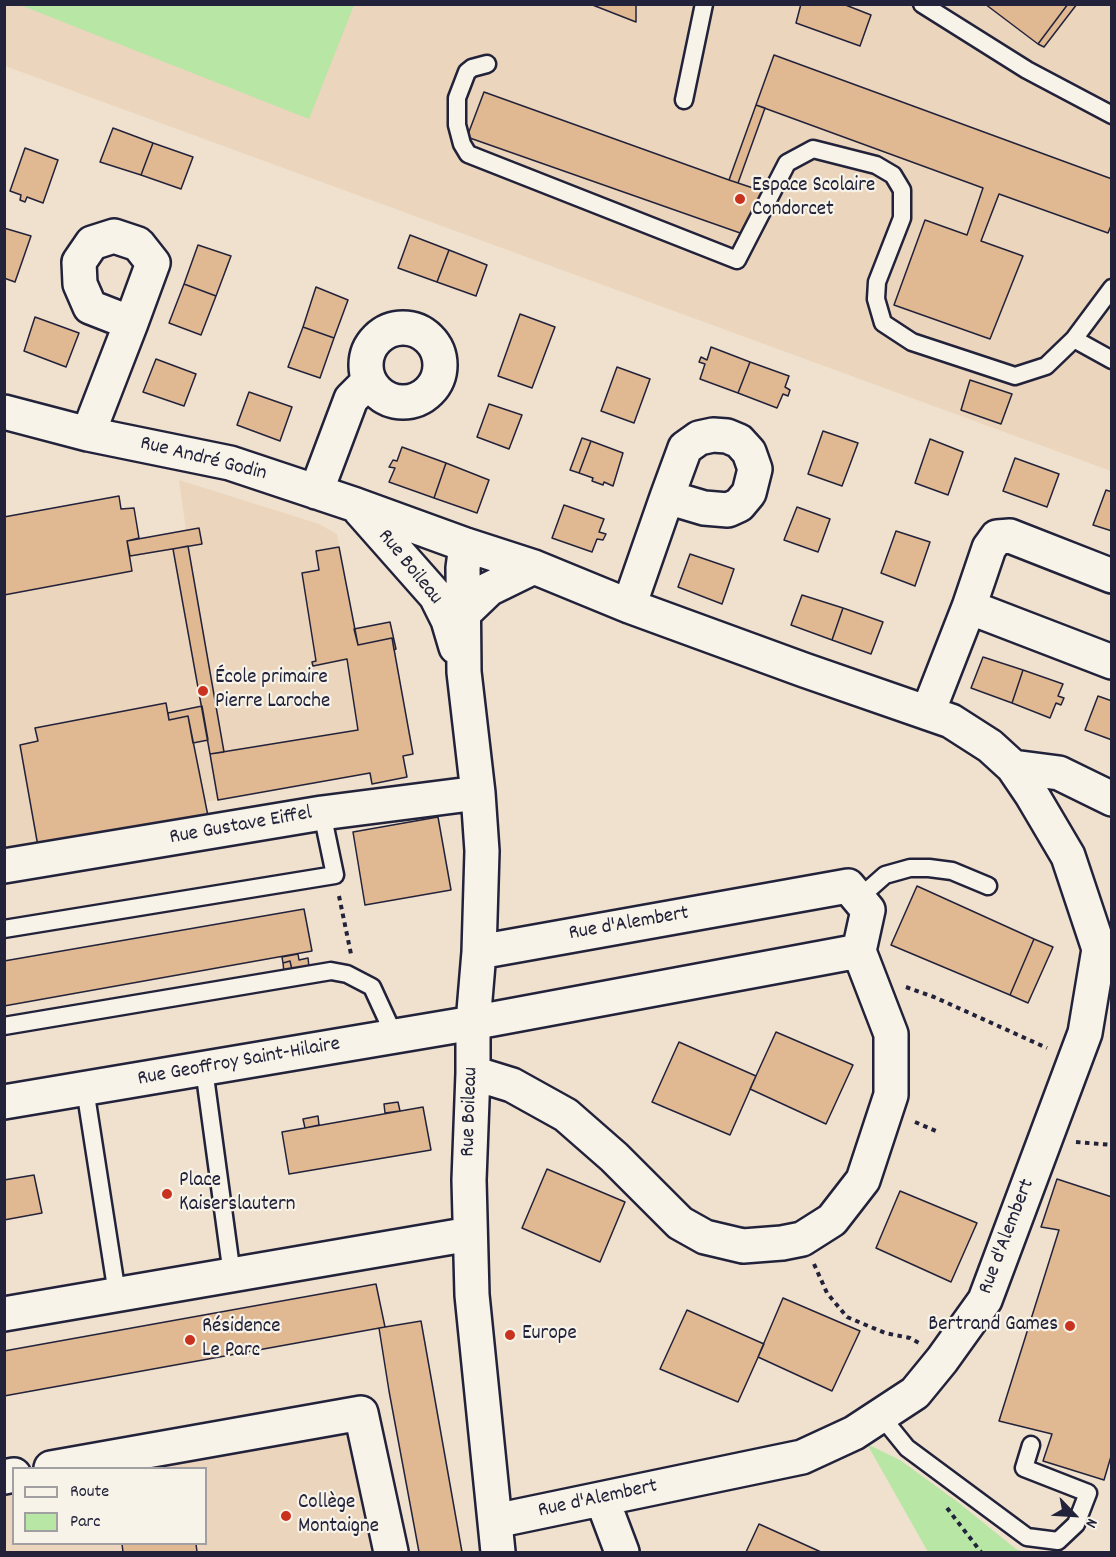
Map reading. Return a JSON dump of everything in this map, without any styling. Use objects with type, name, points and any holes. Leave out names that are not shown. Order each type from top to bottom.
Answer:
[{"type":"street","points":[[88,434],[130,323]]},
{"type":"street","points":[[316,492],[351,399],[369,381]]},
{"type":"street","name":"Rue André Godin","points":[[4,412],[88,434],[230,463],[356,504],[466,545],[534,567]]},
{"type":"street","points":[[629,606],[667,497]]},
{"type":"street","name":"Rue Boileau","points":[[356,504],[436,596],[448,620],[464,672]]},
{"type":"street","points":[[928,712],[969,607],[989,548],[997,537],[1010,536],[1112,576]]},
{"type":"street","name":"Rue Boileau","points":[[466,545],[463,568],[464,672],[478,793],[482,851],[479,952],[473,1023],[469,1180],[471,1295],[496,1537]]},
{"type":"street","name":"Rue Boileau","points":[[465,612],[489,589],[534,567]]},
{"type":"street","name":"Rue d'Alembert","points":[[496,1537],[602,1499],[802,1457],[854,1433],[915,1393],[985,1300],[1086,1033],[1105,946],[1068,856],[1013,767],[990,746],[951,721],[629,606],[534,567]]},
{"type":"street","points":[[969,607],[1112,662]]},
{"type":"street","points":[[1013,767],[1059,773],[1112,799]]},
{"type":"street","name":"Rue Gustave Eiffel","points":[[4,866],[322,813],[478,793]]},
{"type":"street","name":"Rue d'Alembert","points":[[479,952],[848,886],[859,898]]},
{"type":"street","points":[[473,1073],[512,1085],[566,1115],[615,1157],[680,1223],[705,1238],[743,1246],[782,1244],[802,1239],[832,1220],[863,1180],[891,1095],[891,1034],[859,951],[868,910],[859,898]]},
{"type":"street","points":[[473,1023],[859,951]]},
{"type":"street","name":"Rue Geoffroy Saint-Hilaire","points":[[4,1102],[473,1023]]},
{"type":"street","points":[[4,1314],[470,1234]]},
{"type":"street","points":[[57,1467],[361,1413],[391,1552]]},
{"type":"street","points":[[602,1499],[622,1552]]},
{"type":"lane","points":[[684,100],[704,4]]},
{"type":"lane","points":[[922,4],[1027,70],[1112,115]]},
{"type":"lane","points":[[487,64],[472,68],[467,72],[456,98],[457,125],[462,144],[468,154],[737,260],[787,163],[813,149],[876,165],[893,176],[902,190],[902,218],[877,282],[876,299],[883,323],[912,342],[1015,376],[1046,366],[1074,339],[1112,288]]},
{"type":"lane","points":[[1074,339],[1112,360]]},
{"type":"lane","points":[[4,929],[334,875],[322,813]]},
{"type":"lane","points":[[859,898],[885,875],[910,868],[929,867],[952,871],[988,886]]},
{"type":"lane","points":[[4,1026],[331,971],[347,974],[372,987],[395,1037]]},
{"type":"lane","points":[[204,1069],[232,1275]]},
{"type":"lane","points":[[85,1089],[117,1294]]},
{"type":"lane","points":[[881,1416],[907,1448],[1027,1537],[1058,1541],[1076,1524],[1088,1493],[1024,1468],[1031,1445]]},
{"type":"path","points":[[334,875],[356,979]]},
{"type":"path","points":[[871,982],[887,980],[934,996],[1075,1061]]},
{"type":"path","points":[[802,1239],[827,1293],[847,1317],[885,1333],[910,1338],[928,1348],[942,1360]]},
{"type":"shaded area","name":"Espace Scolaire Condorcet","points":[[5,5],[1111,5],[1111,471],[5,66]]},
{"type":"shaded area","name":"École primaire Pierre Laroche","points":[[179,480],[319,524],[337,534],[354,628],[390,622],[413,754],[404,756],[407,777],[372,784],[369,773],[205,802],[5,858],[5,516],[119,496],[122,509],[134,508],[139,538],[186,530]]},
{"type":"shaded area","name":"Collège Montaigne","points":[[349,1426],[373,1552],[5,1552],[4,1489],[12,1487],[12,1545],[207,1545],[207,1467],[121,1467]]},
{"type":"green space","points":[[20,5],[354,5],[309,119]]},
{"type":"green space","points":[[867,1444],[900,1460],[1016,1549],[1024,1552],[928,1552]]},
{"type":"building","points":[[590,4],[636,4],[636,22]]},
{"type":"building","points":[[801,4],[843,4],[871,15],[860,46],[796,23]]},
{"type":"building","points":[[985,4],[1068,4],[1038,44]]},
{"type":"building","points":[[1068,4],[1077,4],[1044,47],[1038,44]]},
{"type":"building","points":[[774,55],[1112,179],[1112,223],[1108,233],[999,194],[981,241],[1023,256],[990,339],[894,305],[925,220],[967,235],[983,188],[756,105]]},
{"type":"building","points":[[484,92],[765,192],[743,234],[467,137]]},
{"type":"building","points":[[756,105],[765,108],[738,183],[729,180]]},
{"type":"building","points":[[113,128],[153,143],[141,175],[100,162]]},
{"type":"building","points":[[153,143],[193,157],[181,189],[141,175]]},
{"type":"building","points":[[25,148],[58,160],[43,203],[27,197],[25,202],[20,200],[21,195],[10,191]]},
{"type":"building","points":[[4,228],[31,236],[15,282],[4,278]]},
{"type":"building","points":[[410,235],[449,250],[437,282],[398,268]]},
{"type":"building","points":[[198,245],[231,256],[216,296],[184,284]]},
{"type":"building","points":[[449,250],[487,265],[476,296],[437,282]]},
{"type":"building","points":[[184,284],[216,296],[201,335],[169,323]]},
{"type":"building","points":[[316,287],[348,300],[334,338],[303,327]]},
{"type":"building","points":[[520,314],[555,327],[532,388],[498,376]]},
{"type":"building","points":[[35,317],[79,333],[66,367],[24,351]]},
{"type":"building","points":[[303,327],[334,338],[320,378],[288,367]]},
{"type":"building","points":[[711,347],[750,362],[738,393],[700,379],[705,364],[699,362],[701,357],[707,360]]},
{"type":"building","points":[[156,359],[196,374],[184,406],[143,392]]},
{"type":"building","points":[[750,362],[789,376],[785,387],[790,390],[788,396],[783,394],[777,408],[738,393]]},
{"type":"building","points":[[617,367],[650,379],[634,423],[601,411]]},
{"type":"building","points":[[970,380],[1012,394],[1001,424],[961,410]]},
{"type":"building","points":[[249,392],[292,407],[280,441],[237,425]]},
{"type":"building","points":[[489,404],[522,415],[509,449],[477,437]]},
{"type":"building","points":[[823,431],[858,443],[842,486],[808,474]]},
{"type":"building","points":[[582,438],[591,441],[579,473],[570,470]]},
{"type":"building","points":[[930,439],[963,452],[948,495],[915,483]]},
{"type":"building","points":[[591,441],[623,453],[613,486],[604,482],[603,485],[592,481],[593,478],[579,473]]},
{"type":"building","points":[[402,447],[446,463],[434,498],[389,482],[395,468],[389,467],[393,460],[397,461]]},
{"type":"building","points":[[1015,458],[1059,474],[1047,507],[1003,491]]},
{"type":"building","points":[[446,463],[489,480],[477,513],[434,498]]},
{"type":"building","points":[[1106,490],[1112,492],[1112,531],[1093,525]]},
{"type":"building","points":[[119,496],[121,509],[134,508],[139,538],[127,541],[132,571],[4,595],[4,517]]},
{"type":"building","points":[[564,505],[604,519],[599,532],[606,534],[603,540],[597,539],[592,552],[552,538]]},
{"type":"building","points":[[797,507],[830,519],[818,552],[784,540]]},
{"type":"building","points":[[199,528],[202,544],[130,556],[127,541]]},
{"type":"building","points":[[896,531],[930,542],[915,586],[881,573]]},
{"type":"building","points":[[188,546],[224,752],[210,754],[173,549]]},
{"type":"building","points":[[339,547],[358,645],[392,638],[413,754],[403,756],[407,777],[372,784],[370,773],[218,800],[210,754],[358,730],[347,659],[313,666],[312,662],[316,661],[302,573],[319,570],[316,551]]},
{"type":"building","points":[[690,554],[734,569],[722,604],[678,587]]},
{"type":"building","points":[[802,595],[843,608],[832,640],[791,625]]},
{"type":"building","points":[[843,608],[883,622],[871,654],[832,640]]},
{"type":"building","points":[[390,622],[396,649],[394,650],[392,638],[358,645],[354,629]]},
{"type":"building","points":[[983,657],[1023,670],[1012,703],[971,688]]},
{"type":"building","points":[[1023,670],[1063,684],[1058,696],[1064,698],[1061,705],[1056,703],[1050,718],[1012,703]]},
{"type":"building","points":[[1098,696],[1112,701],[1112,740],[1085,730]]},
{"type":"building","points":[[166,703],[169,720],[188,716],[209,821],[39,852],[20,745],[38,741],[35,728]]},
{"type":"building","points":[[202,706],[208,740],[193,743],[188,716],[169,720],[168,713]]},
{"type":"building","points":[[438,817],[451,890],[365,905],[353,832]]},
{"type":"building","points":[[917,886],[1034,939],[1010,995],[891,945]]},
{"type":"building","points":[[304,909],[312,951],[4,1006],[4,961]]},
{"type":"building","points":[[1034,939],[1053,947],[1028,1003],[1010,995]]},
{"type":"building","points":[[298,954],[299,960],[308,958],[309,967],[292,970],[290,961],[283,963],[282,957]]},
{"type":"building","points":[[290,961],[292,970],[284,972],[283,963]]},
{"type":"building","points":[[776,1032],[853,1065],[826,1124],[750,1089]]},
{"type":"building","points":[[679,1042],[756,1076],[730,1135],[652,1102]]},
{"type":"building","points":[[398,1102],[400,1111],[385,1113],[384,1104]]},
{"type":"building","points":[[423,1107],[431,1150],[289,1174],[282,1132]]},
{"type":"building","points":[[318,1116],[319,1125],[305,1128],[303,1119]]},
{"type":"building","points":[[547,1169],[625,1202],[600,1262],[522,1228]]},
{"type":"building","points":[[34,1175],[42,1213],[4,1220],[4,1180]]},
{"type":"building","name":"Bertrand Games","points":[[1057,1179],[1112,1197],[1112,1453],[1104,1480],[1043,1461],[1052,1434],[999,1421],[1059,1230],[1041,1227]]},
{"type":"building","points":[[900,1191],[977,1223],[951,1282],[876,1248]]},
{"type":"building","name":"Résidence Le Parc","points":[[376,1284],[385,1327],[4,1396],[4,1351]]},
{"type":"building","points":[[783,1298],[860,1331],[832,1391],[758,1357]]},
{"type":"building","points":[[687,1310],[764,1344],[738,1402],[660,1369]]},
{"type":"building","points":[[421,1321],[462,1552],[419,1552],[389,1391],[379,1328]]},
{"type":"building","points":[[759,1524],[821,1552],[746,1552]]},
{"type":"building","points":[[122,1545],[196,1545],[197,1552],[123,1552]]},
{"type":"place","name":"Espace Scolaire Condorcet","points":[[740,199]]},
{"type":"place","name":"École primaire Pierre Laroche","points":[[203,691]]},
{"type":"place","name":"Place Kaiserslautern","points":[[167,1194]]},
{"type":"place","name":"Bertrand Games","points":[[1070,1326]]},
{"type":"place","name":"Europe","points":[[510,1335]]},
{"type":"place","name":"Résidence Le Parc","points":[[190,1340]]},
{"type":"place","name":"Collège Montaigne","points":[[286,1516]]}]
